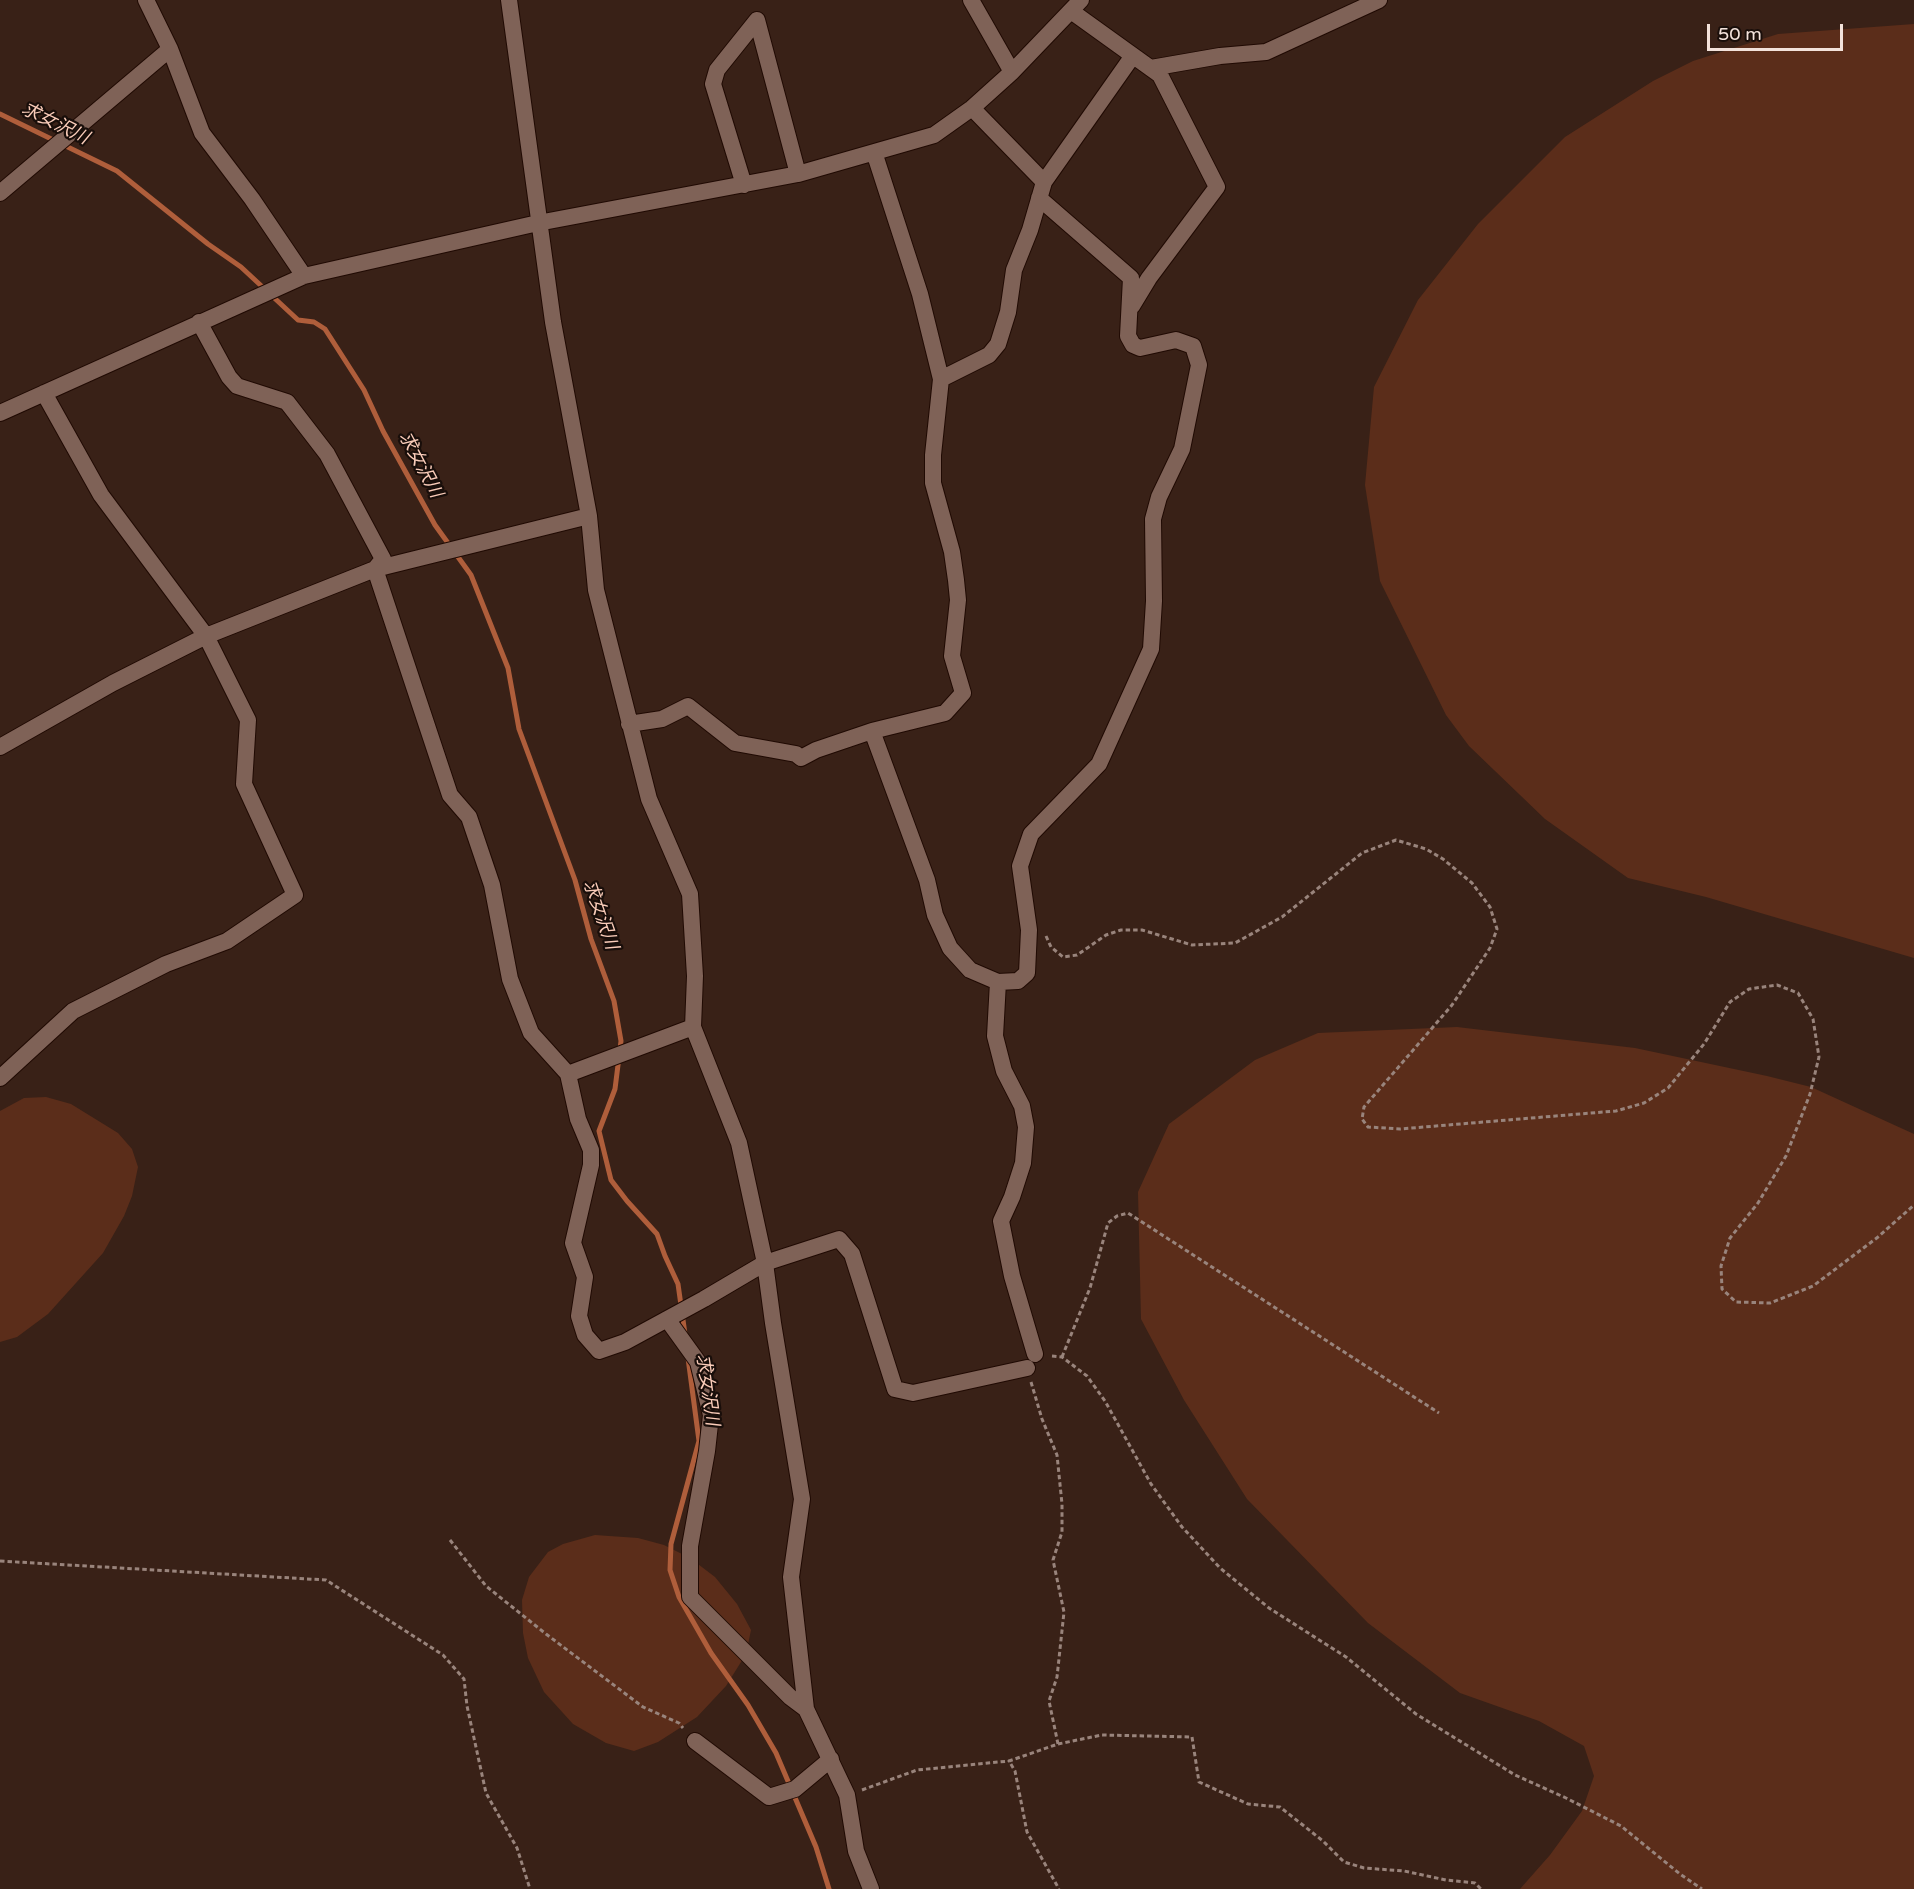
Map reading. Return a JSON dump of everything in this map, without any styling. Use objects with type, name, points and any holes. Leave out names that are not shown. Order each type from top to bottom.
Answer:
[{"type":"street","points":[[146,0],[170,49],[202,133],[252,198],[304,276]]},
{"type":"street","points":[[509,0],[538,223],[589,516],[596,590],[649,799],[690,894],[695,976],[693,1027],[739,1143],[765,1263],[802,1500],[791,1577],[806,1709],[847,1795],[856,1851],[871,1889]]},
{"type":"street","points":[[971,0],[1012,72]]},
{"type":"street","points":[[1150,68],[1220,56],[1266,52],[1379,0]]},
{"type":"street","points":[[0,413],[304,276],[538,223],[798,174],[933,135],[972,108],[1012,72],[1076,5],[1132,57],[1160,75],[1217,187],[1149,278],[1131,307]]},
{"type":"street","points":[[744,185],[713,84],[717,70],[757,20],[798,174]]},
{"type":"street","points":[[0,193],[170,49]]},
{"type":"street","points":[[941,379],[988,355],[998,344],[1008,312],[1014,270],[1030,230],[1042,190],[1132,57]]},
{"type":"street","points":[[872,730],[927,880],[935,915],[950,948],[970,970],[998,982],[1018,981],[1027,973],[1029,930],[1020,866],[1031,834],[1100,764],[1151,650],[1154,601],[1153,519],[1158,497],[1182,449],[1199,365],[1192,346],[1176,340],[1140,348],[1133,345],[1128,336],[1131,278],[1042,190],[972,108]]},
{"type":"street","points":[[629,724],[662,719],[688,706],[735,743],[796,754],[801,758],[816,750],[872,730],[945,713],[963,693],[952,656],[958,600],[952,552],[933,483],[933,455],[941,379],[920,294],[874,152]]},
{"type":"street","points":[[199,322],[229,377],[237,386],[287,402],[327,454],[382,559],[375,569]]},
{"type":"street","points":[[0,1078],[73,1011],[166,964],[227,941],[295,895],[244,784],[248,720],[206,636],[101,495],[44,393]]},
{"type":"street","points":[[0,746],[206,636],[375,569],[589,516]]},
{"type":"street","points":[[375,569],[450,795],[469,818],[492,885],[510,979],[531,1033],[568,1074],[578,1119],[591,1150],[591,1165],[573,1244],[585,1277],[579,1316],[585,1335],[599,1351],[625,1342],[765,1263],[839,1239],[852,1254],[895,1389],[913,1393],[1031,1361],[1001,1221],[1023,1163],[1026,1127],[1022,1106],[1004,1071],[996,1036],[998,982]]},
{"type":"street","points":[[568,1074],[693,1027]]},
{"type":"street","points":[[667,1319],[698,1362],[711,1414],[707,1451],[690,1546],[690,1597],[790,1697],[806,1709]]},
{"type":"street","points":[[695,1741],[769,1797],[795,1789],[831,1759]]},
{"type":"path","points":[[1045,932],[1051,947],[1063,957],[1077,955],[1106,935],[1121,930],[1142,930],[1192,945],[1235,943],[1282,917],[1362,853],[1396,840],[1426,849],[1443,859],[1472,883],[1490,907],[1497,929],[1490,948],[1452,1005],[1364,1107],[1362,1119],[1368,1127],[1400,1129],[1616,1111],[1644,1103],[1668,1088],[1704,1044],[1730,1002],[1749,989],[1777,985],[1798,993],[1813,1019],[1819,1056],[1810,1094],[1786,1156],[1758,1203],[1730,1238],[1721,1266],[1722,1288],[1736,1302],[1770,1303],[1813,1286],[1878,1237],[1914,1205]]},
{"type":"path","points":[[1439,1413],[1128,1213],[1117,1216],[1108,1223],[1090,1288],[1062,1357],[1087,1376],[1106,1401],[1151,1484],[1182,1527],[1220,1568],[1269,1608],[1346,1657],[1416,1714],[1515,1775],[1621,1826],[1702,1889]]},
{"type":"path","points":[[1031,1361],[1042,1419],[1058,1455],[1062,1504],[1062,1532],[1053,1560],[1064,1612],[1057,1677],[1049,1701],[1058,1744]]},
{"type":"path","points":[[450,1540],[486,1586],[643,1707],[678,1723],[695,1741]]},
{"type":"path","points":[[0,1561],[326,1580],[443,1655],[464,1679],[467,1706],[486,1793],[517,1848],[530,1889]]},
{"type":"path","points":[[847,1795],[917,1770],[1009,1761],[1058,1744],[1102,1735],[1192,1737],[1199,1782],[1248,1803],[1280,1807],[1323,1841],[1344,1862],[1364,1868],[1404,1871],[1446,1880],[1475,1883],[1481,1889]]},
{"type":"path","points":[[1009,1761],[1015,1771],[1027,1832],[1059,1889]]},
{"type":"shaded area","points":[[1914,24],[1914,958],[1706,897],[1628,878],[1545,819],[1469,746],[1446,715],[1380,581],[1365,485],[1374,387],[1418,300],[1478,224],[1565,137],[1653,81],[1693,61],[1778,34]]},
{"type":"shaded area","points":[[1457,1027],[1635,1048],[1767,1076],[1811,1087],[1914,1134],[1914,1889],[1520,1889],[1550,1855],[1582,1811],[1594,1776],[1584,1746],[1539,1721],[1460,1693],[1368,1623],[1247,1499],[1184,1400],[1141,1319],[1138,1192],[1169,1124],[1255,1060],[1318,1033]]},
{"type":"shaded area","points":[[46,1097],[71,1104],[118,1133],[132,1149],[138,1167],[132,1196],[124,1216],[103,1253],[48,1314],[17,1337],[0,1342],[0,1111],[24,1098]]},
{"type":"shaded area","points":[[595,1535],[638,1538],[664,1545],[690,1558],[715,1577],[737,1604],[751,1630],[746,1654],[726,1686],[697,1717],[658,1742],[634,1751],[606,1743],[573,1724],[544,1692],[528,1658],[523,1633],[522,1600],[529,1577],[548,1552],[563,1544]]},
{"type":"waterway","name":"求女沢川","points":[[0,114],[117,171],[208,244],[241,267],[298,320],[314,322],[325,329],[364,390],[383,431],[435,525],[471,575],[508,668],[519,729],[575,880],[591,939],[614,1001],[621,1041],[615,1089],[599,1131],[611,1180],[657,1234],[678,1284],[685,1334]]},
{"type":"waterway","name":"求女沢川","points":[[688,1358],[699,1441],[671,1544],[670,1570],[679,1597],[711,1653],[748,1705],[776,1753],[816,1847],[829,1889]]}]
